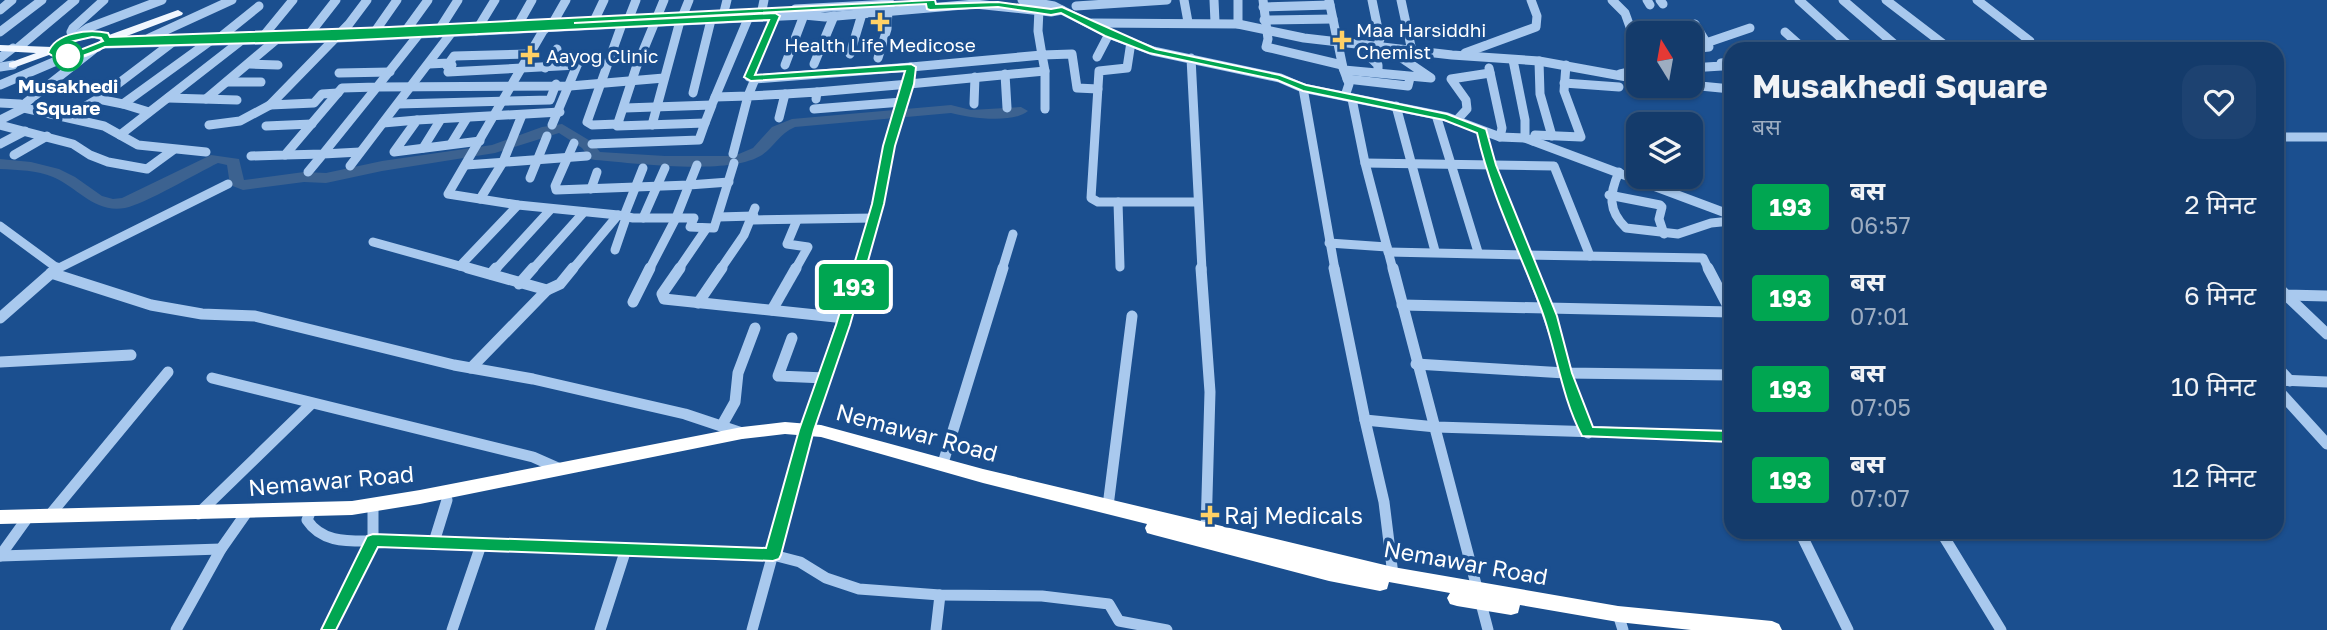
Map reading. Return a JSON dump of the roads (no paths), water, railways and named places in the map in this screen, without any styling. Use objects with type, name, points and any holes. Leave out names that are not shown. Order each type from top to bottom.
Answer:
[{"type":"highway","name":"Nemawar Road","points":[[373,509],[558,468],[742,432],[785,428],[1241,546],[1329,573],[1480,596],[1669,630]]},
{"type":"highway","name":"Nemawar Road","points":[[0,517],[25,521],[243,517],[373,509],[447,500],[737,439],[806,433]]},
{"type":"highway","name":"Nemawar Road","points":[[877,450],[943,463],[1206,531],[1241,546],[1393,575],[1480,596]]},
{"type":"highway","name":"Nemawar Road","points":[[0,527],[49,516],[198,514],[243,517]]},
{"type":"highway","name":"Nemawar Road","points":[[1621,623],[1772,630]]},
{"type":"main road","points":[[16,64],[101,45],[178,13]]},
{"type":"main road","points":[[55,55],[74,36],[99,34],[101,45]]},
{"type":"main road","points":[[11,50],[55,55]]},
{"type":"street","points":[[0,2],[6,0]]},
{"type":"street","points":[[0,9],[12,0]]},
{"type":"street","points":[[0,32],[42,0]]},
{"type":"street","points":[[0,67],[16,64],[11,50],[75,0]]},
{"type":"street","points":[[104,0],[73,28],[71,33],[74,36],[162,0]]},
{"type":"street","points":[[178,13],[231,0]]},
{"type":"street","points":[[0,122],[101,45],[149,38],[231,0]]},
{"type":"street","points":[[265,34],[294,0]]},
{"type":"street","points":[[311,33],[337,0]]},
{"type":"street","points":[[209,125],[240,121],[270,105],[340,35],[367,0]]},
{"type":"street","points":[[376,30],[397,0]]},
{"type":"street","points":[[407,29],[428,0]]},
{"type":"street","points":[[439,30],[458,0]]},
{"type":"street","points":[[479,28],[495,0]]},
{"type":"street","points":[[519,23],[532,0]]},
{"type":"street","points":[[566,0],[551,24],[542,30],[495,117],[448,194],[551,209],[643,218],[694,219],[690,227],[714,228],[729,182],[748,96],[755,79]]},
{"type":"street","points":[[595,19],[604,0]]},
{"type":"street","points":[[636,0],[587,122],[593,125],[618,124],[617,126],[705,123]]},
{"type":"street","points":[[618,124],[632,80],[664,0]]},
{"type":"street","points":[[652,125],[689,0]]},
{"type":"street","points":[[724,12],[727,0]]},
{"type":"street","points":[[762,10],[764,0]]},
{"type":"street","points":[[101,45],[223,35],[277,40],[376,30],[439,30],[626,21],[682,18],[724,12],[775,16],[801,8],[834,16],[884,0]]},
{"type":"street","points":[[864,5],[888,10],[955,0]]},
{"type":"street","points":[[1022,0],[1072,8],[1109,34],[1153,51],[1280,78],[1303,88],[1436,115],[1500,137],[1529,139],[1724,212]]},
{"type":"street","points":[[682,18],[711,20],[749,15],[762,10],[902,1],[1039,9],[1167,0]]},
{"type":"street","points":[[1184,0],[1188,22]]},
{"type":"street","points":[[1214,0],[1216,22]]},
{"type":"street","points":[[1238,0],[1238,24]]},
{"type":"street","points":[[1372,0],[1380,39],[1372,46],[1368,56],[1378,65],[1378,72]]},
{"type":"street","points":[[1401,0],[1412,51]]},
{"type":"street","points":[[1452,55],[1492,45],[1536,27],[1537,16],[1531,0]]},
{"type":"street","points":[[1612,0],[1625,13],[1628,21]]},
{"type":"street","points":[[1799,0],[1845,42]]},
{"type":"street","points":[[1843,0],[1892,42]]},
{"type":"street","points":[[1886,0],[1941,42]]},
{"type":"street","points":[[1976,0],[2031,41]]},
{"type":"street","points":[[1410,78],[1408,86],[1345,72],[1266,47],[1268,38],[1263,3],[1330,3],[1345,72],[1349,84],[1348,97],[1488,630]]},
{"type":"street","points":[[850,54],[864,5]]},
{"type":"street","points":[[223,35],[259,6]]},
{"type":"street","points":[[785,65],[801,8]]},
{"type":"street","points":[[1039,9],[1038,31],[1045,71],[1045,109]]},
{"type":"street","points":[[878,58],[887,29],[888,10]]},
{"type":"street","points":[[696,153],[713,101],[749,15]]},
{"type":"street","points":[[775,16],[749,77],[755,79],[1042,55],[1073,55],[1077,88],[1098,89]]},
{"type":"street","points":[[814,64],[834,16]]},
{"type":"street","points":[[149,38],[210,41],[265,34],[419,34],[519,23],[551,24],[595,19],[626,21]]},
{"type":"street","points":[[1090,23],[1264,24],[1333,19]]},
{"type":"street","points":[[693,93],[711,20]]},
{"type":"street","points":[[1264,24],[1304,38],[1339,43],[1539,61],[1626,73]]},
{"type":"street","points":[[1706,43],[1750,29]]},
{"type":"street","points":[[350,166],[452,32]]},
{"type":"street","points":[[1785,32],[1796,42]]},
{"type":"street","points":[[308,172],[419,34]]},
{"type":"street","points":[[1097,57],[1109,34]]},
{"type":"street","points":[[120,135],[246,37]]},
{"type":"street","points":[[1703,38],[1709,47],[1703,49]]},
{"type":"street","points":[[206,99],[277,40]]},
{"type":"street","points":[[67,117],[98,99],[169,41]]},
{"type":"street","points":[[123,104],[210,41]]},
{"type":"street","points":[[1131,42],[1127,68],[1100,70],[1091,198],[1098,202],[1197,202]]},
{"type":"street","points":[[1345,72],[1378,72],[1410,78],[1431,78],[1387,48]]},
{"type":"street","points":[[545,68],[557,49]]},
{"type":"street","points":[[429,64],[449,63],[454,57],[530,54]]},
{"type":"street","points":[[0,85],[55,55]]},
{"type":"street","points":[[1191,58],[1197,202],[1210,392],[1206,531]]},
{"type":"street","points":[[1488,58],[1502,128],[1500,137]]},
{"type":"street","points":[[1513,60],[1529,139]]},
{"type":"street","points":[[449,63],[447,65],[452,65],[448,72],[545,68],[579,61],[552,125]]},
{"type":"street","points":[[1539,61],[1540,94],[1552,136]]},
{"type":"street","points":[[1703,67],[1722,66],[1721,62],[1724,62]]},
{"type":"street","points":[[250,64],[278,65]]},
{"type":"street","points":[[1529,139],[1535,135],[1581,137],[1568,106],[1564,83],[1566,65]]},
{"type":"street","points":[[752,630],[806,433],[845,318],[874,218],[889,146],[909,84],[911,67]]},
{"type":"street","points":[[625,108],[1045,71]]},
{"type":"street","points":[[339,73],[390,72]]},
{"type":"street","points":[[1456,121],[1467,108],[1466,100],[1451,79],[1490,73]]},
{"type":"street","points":[[1005,74],[1007,108]]},
{"type":"street","points":[[974,104],[975,77]]},
{"type":"street","points":[[285,155],[342,88],[556,84],[570,86],[664,78]]},
{"type":"street","points":[[227,82],[261,82]]},
{"type":"street","points":[[1564,83],[1619,87]]},
{"type":"street","points":[[398,104],[550,100],[556,84]]},
{"type":"street","points":[[1703,86],[1724,88]]},
{"type":"street","points":[[1303,88],[1329,243],[1384,502],[1393,575]]},
{"type":"street","points":[[817,92],[813,112],[900,109]]},
{"type":"street","points":[[270,105],[314,103],[322,94],[338,93]]},
{"type":"street","points":[[779,118],[785,94]]},
{"type":"street","points":[[167,98],[237,100]]},
{"type":"street","points":[[98,99],[149,112]]},
{"type":"street","points":[[0,103],[104,126],[138,145],[206,152]]},
{"type":"street","points":[[1395,106],[1436,251]]},
{"type":"street","points":[[278,112],[324,110]]},
{"type":"street","points":[[383,123],[559,112]]},
{"type":"street","points":[[480,199],[503,162],[522,115]]},
{"type":"street","points":[[1436,115],[1478,251]]},
{"type":"street","points":[[451,144],[467,118]]},
{"type":"street","points":[[423,148],[441,119]]},
{"type":"street","points":[[417,120],[394,152],[451,144],[503,162],[587,156]]},
{"type":"street","points":[[0,122],[73,144],[106,162],[128,167],[147,169],[173,150]]},
{"type":"street","points":[[266,126],[312,124]]},
{"type":"street","points":[[0,144],[25,131]]},
{"type":"street","points":[[1482,131],[1490,165],[1546,307],[1565,373],[1588,433]]},
{"type":"street","points":[[14,155],[47,136]]},
{"type":"street","points":[[530,178],[547,136]]},
{"type":"street","points":[[2284,137],[2327,137]]},
{"type":"street","points":[[592,144],[699,140]]},
{"type":"street","points":[[574,143],[554,189],[729,182]]},
{"type":"street","points":[[251,156],[360,152]]},
{"type":"street","points":[[1365,163],[1554,166],[1590,256]]},
{"type":"street","points":[[633,302],[676,218],[697,165]]},
{"type":"street","points":[[615,250],[623,216],[643,168]]},
{"type":"street","points":[[643,218],[665,168]]},
{"type":"street","points":[[591,189],[597,172]]},
{"type":"street","points":[[1619,172],[1609,195],[1611,207],[1624,227],[1664,234],[1684,233],[1711,223],[1724,222]]},
{"type":"street","points":[[0,318],[54,270],[228,184]]},
{"type":"street","points":[[1609,195],[1660,205],[1662,207],[1659,219],[1664,234]]},
{"type":"street","points":[[1118,202],[1120,267]]},
{"type":"street","points":[[460,265],[519,205]]},
{"type":"street","points":[[491,274],[551,209]]},
{"type":"street","points":[[519,284],[584,212]]},
{"type":"street","points":[[718,218],[754,215],[797,219],[874,218]]},
{"type":"street","points":[[698,303],[754,215]]},
{"type":"street","points":[[471,368],[547,290],[560,284],[623,216]]},
{"type":"street","points":[[772,310],[808,247],[787,244],[797,219]]},
{"type":"street","points":[[0,226],[54,270],[157,308],[229,317],[255,316],[471,368],[533,379],[742,432]]},
{"type":"street","points":[[706,229],[662,294],[667,300],[845,318]]},
{"type":"street","points":[[943,463],[1013,234]]},
{"type":"street","points":[[373,242],[547,290]]},
{"type":"street","points":[[1329,243],[1388,250],[1703,258],[1724,298]]},
{"type":"street","points":[[2286,295],[2327,296]]},
{"type":"street","points":[[2286,295],[2327,334]]},
{"type":"street","points":[[1402,305],[1724,312]]},
{"type":"street","points":[[1108,506],[1132,316]]},
{"type":"street","points":[[722,425],[735,402],[738,373],[755,328]]},
{"type":"street","points":[[792,338],[778,376],[825,378]]},
{"type":"street","points":[[0,362],[131,355]]},
{"type":"street","points":[[1416,364],[1565,373],[1724,375]]},
{"type":"street","points":[[49,516],[168,372]]},
{"type":"street","points":[[2284,375],[2290,381]]},
{"type":"street","points":[[212,379],[310,405],[533,457],[558,468]]},
{"type":"street","points":[[2284,381],[2327,382]]},
{"type":"street","points":[[2284,397],[2327,444]]},
{"type":"street","points":[[198,514],[310,405]]},
{"type":"street","points":[[1365,419],[1436,427],[1724,436]]},
{"type":"street","points":[[434,542],[447,500]]},
{"type":"street","points":[[330,630],[373,541],[373,509]]},
{"type":"street","points":[[309,515],[310,527],[331,540],[773,555],[800,562],[826,578],[859,589],[940,595],[1042,596],[1109,604],[1119,621],[1167,630]]},
{"type":"street","points":[[176,630],[221,549],[243,517]]},
{"type":"street","points":[[0,556],[25,521]]},
{"type":"street","points":[[1803,539],[1848,630]]},
{"type":"street","points":[[1945,539],[2001,630]]},
{"type":"street","points":[[452,630],[481,545]]},
{"type":"street","points":[[0,556],[221,549]]},
{"type":"street","points":[[600,630],[625,550]]},
{"type":"street","points":[[936,630],[940,595]]},
{"type":"waterway","points":[[0,164],[54,172],[70,180],[96,200],[113,204],[125,203],[216,158],[234,162],[235,182],[243,185],[304,177],[326,178],[382,166],[495,149],[547,130],[562,128],[587,145],[595,156],[665,161],[736,160],[758,151],[777,130],[792,123],[911,111],[951,109],[971,114],[1021,111]]},
{"type":"place","name":"Health Life Medicose","points":[[880,22]]},
{"type":"place","name":"Maa Harsiddhi Chemist","points":[[1342,40]]},
{"type":"place","name":"Aayog Clinic","points":[[530,55]]},
{"type":"place","name":"Musakhedi Square","points":[[68,56]]},
{"type":"place","name":"Raj Medicals","points":[[1210,515]]}]
